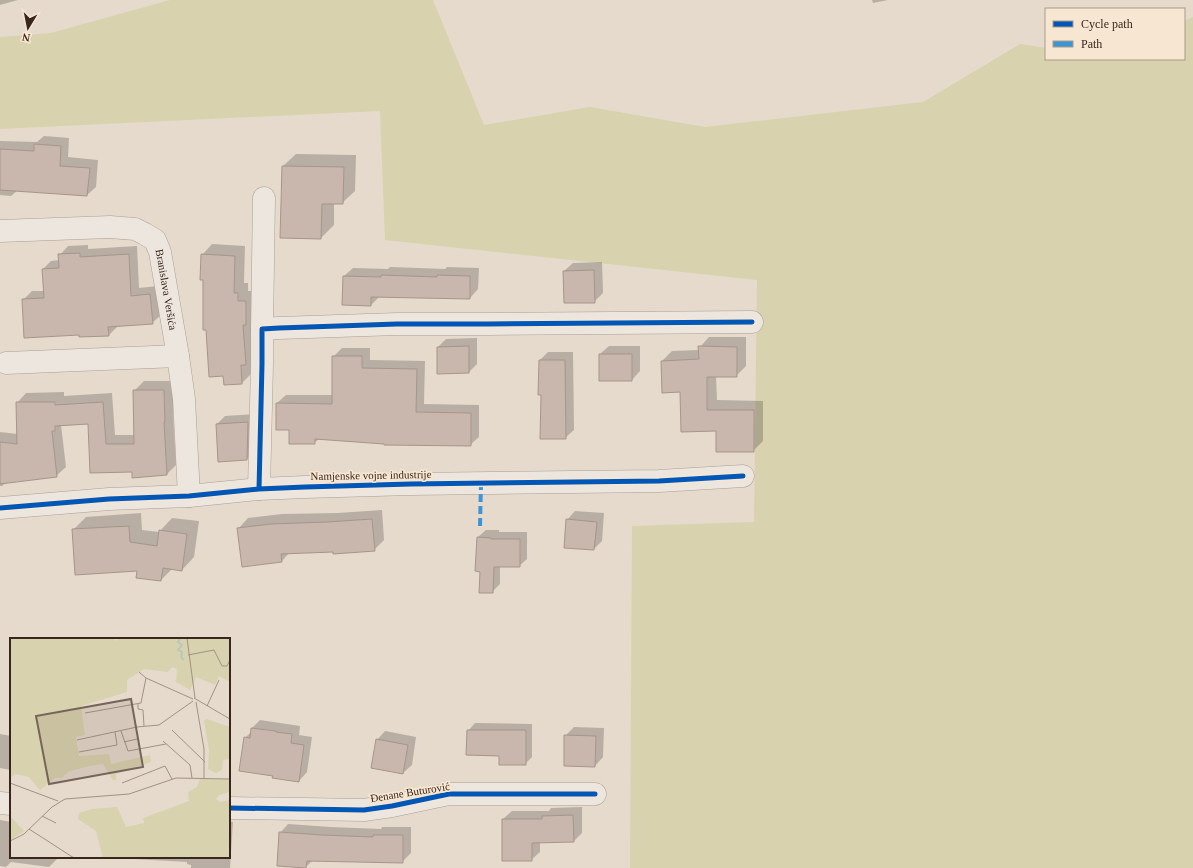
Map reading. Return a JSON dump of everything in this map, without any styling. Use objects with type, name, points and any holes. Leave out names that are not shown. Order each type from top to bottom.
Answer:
[{"type":"street","points":[[259,489],[264,198]]},
{"type":"street","name":"Branislava Veršića","points":[[0,231],[110,227],[135,229],[155,240],[160,252],[184,399],[189,496]]},
{"type":"street","points":[[262,329],[397,324],[752,322]]},
{"type":"street","points":[[6,363],[178,356]]},
{"type":"street","name":"Namjenske vojne industrije","points":[[0,508],[189,496],[259,489],[411,484],[659,481],[743,476]]},
{"type":"street","name":"Đenane Buturović","points":[[230,808],[364,810],[392,806],[449,794],[595,794]]},
{"type":"street","points":[[0,803],[10,804]]},
{"type":"shaded area","points":[[170,0],[433,0],[484,125],[590,107],[705,127],[923,102],[1020,44],[1045,48],[1045,60],[1185,60],[1185,21],[1193,17],[1193,868],[630,868],[632,526],[754,522],[757,280],[385,240],[380,111],[0,129],[0,37],[51,33]]},
{"type":"building","points":[[34,144],[61,146],[60,166],[90,168],[87,196],[0,190],[0,149],[34,151]]},
{"type":"building","points":[[282,166],[344,167],[343,204],[322,204],[321,239],[280,238]]},
{"type":"building","points":[[80,253],[80,257],[129,254],[131,296],[150,294],[153,324],[108,327],[109,336],[79,337],[79,335],[24,338],[22,299],[44,298],[42,269],[59,268],[58,254]]},
{"type":"building","points":[[201,254],[235,256],[234,293],[238,293],[238,301],[246,301],[246,325],[243,325],[246,365],[241,365],[242,384],[224,385],[223,376],[209,377],[206,330],[203,330],[203,280],[200,280]]},
{"type":"building","points":[[594,270],[595,303],[564,303],[563,271]]},
{"type":"building","points":[[381,275],[437,277],[437,275],[470,276],[470,299],[371,297],[371,306],[342,305],[343,276],[381,277]]},
{"type":"building","points":[[469,346],[469,373],[437,374],[437,347]]},
{"type":"building","points":[[698,346],[737,347],[737,377],[707,377],[707,410],[754,410],[754,452],[716,452],[716,431],[681,432],[680,392],[662,393],[661,361],[699,359]]},
{"type":"building","points":[[599,354],[632,354],[632,381],[599,381]]},
{"type":"building","points":[[332,356],[362,356],[362,368],[417,369],[416,412],[471,413],[471,446],[384,445],[315,439],[315,444],[289,444],[289,430],[276,430],[276,403],[332,404]]},
{"type":"building","points":[[539,360],[565,360],[566,439],[540,439],[541,395],[538,395]]},
{"type":"building","points":[[133,390],[164,390],[167,475],[132,478],[132,472],[90,473],[88,424],[55,426],[55,431],[52,431],[57,477],[0,484],[0,442],[17,444],[16,402],[55,402],[55,405],[103,402],[106,444],[134,444]]},
{"type":"building","points":[[248,422],[247,460],[218,462],[216,424]]},
{"type":"building","points":[[372,519],[375,551],[333,554],[333,552],[281,554],[282,562],[242,567],[237,528],[271,524]]},
{"type":"building","points":[[566,519],[597,522],[594,550],[564,548]]},
{"type":"building","points":[[129,526],[130,542],[157,546],[159,530],[187,534],[182,571],[163,568],[161,581],[136,578],[137,571],[75,575],[72,529]]},
{"type":"building","points":[[477,537],[491,539],[520,539],[520,567],[494,567],[493,593],[479,593],[480,572],[475,571]]},
{"type":"building","points":[[251,728],[292,734],[291,743],[304,745],[299,782],[272,778],[273,776],[239,771],[244,737],[250,738]]},
{"type":"building","points":[[467,730],[526,730],[526,765],[499,765],[499,756],[466,755]]},
{"type":"building","points":[[564,735],[596,736],[595,767],[564,766]]},
{"type":"building","points":[[376,739],[408,745],[403,774],[371,768]]},
{"type":"building","points":[[573,815],[574,842],[532,843],[532,861],[502,861],[502,819],[542,819],[542,816]]},
{"type":"building","points":[[279,832],[373,837],[373,835],[403,835],[403,863],[307,861],[306,868],[277,866]]},
{"type":"marked path","points":[[480,526],[481,484]]},
{"type":"cycle path","points":[[259,489],[262,329],[397,324],[752,322]]},
{"type":"cycle path","points":[[0,508],[109,499],[189,496],[259,489],[305,487],[411,484],[659,481],[743,476]]},
{"type":"cycle path","points":[[230,808],[364,810],[392,806],[449,794],[595,794]]}]
